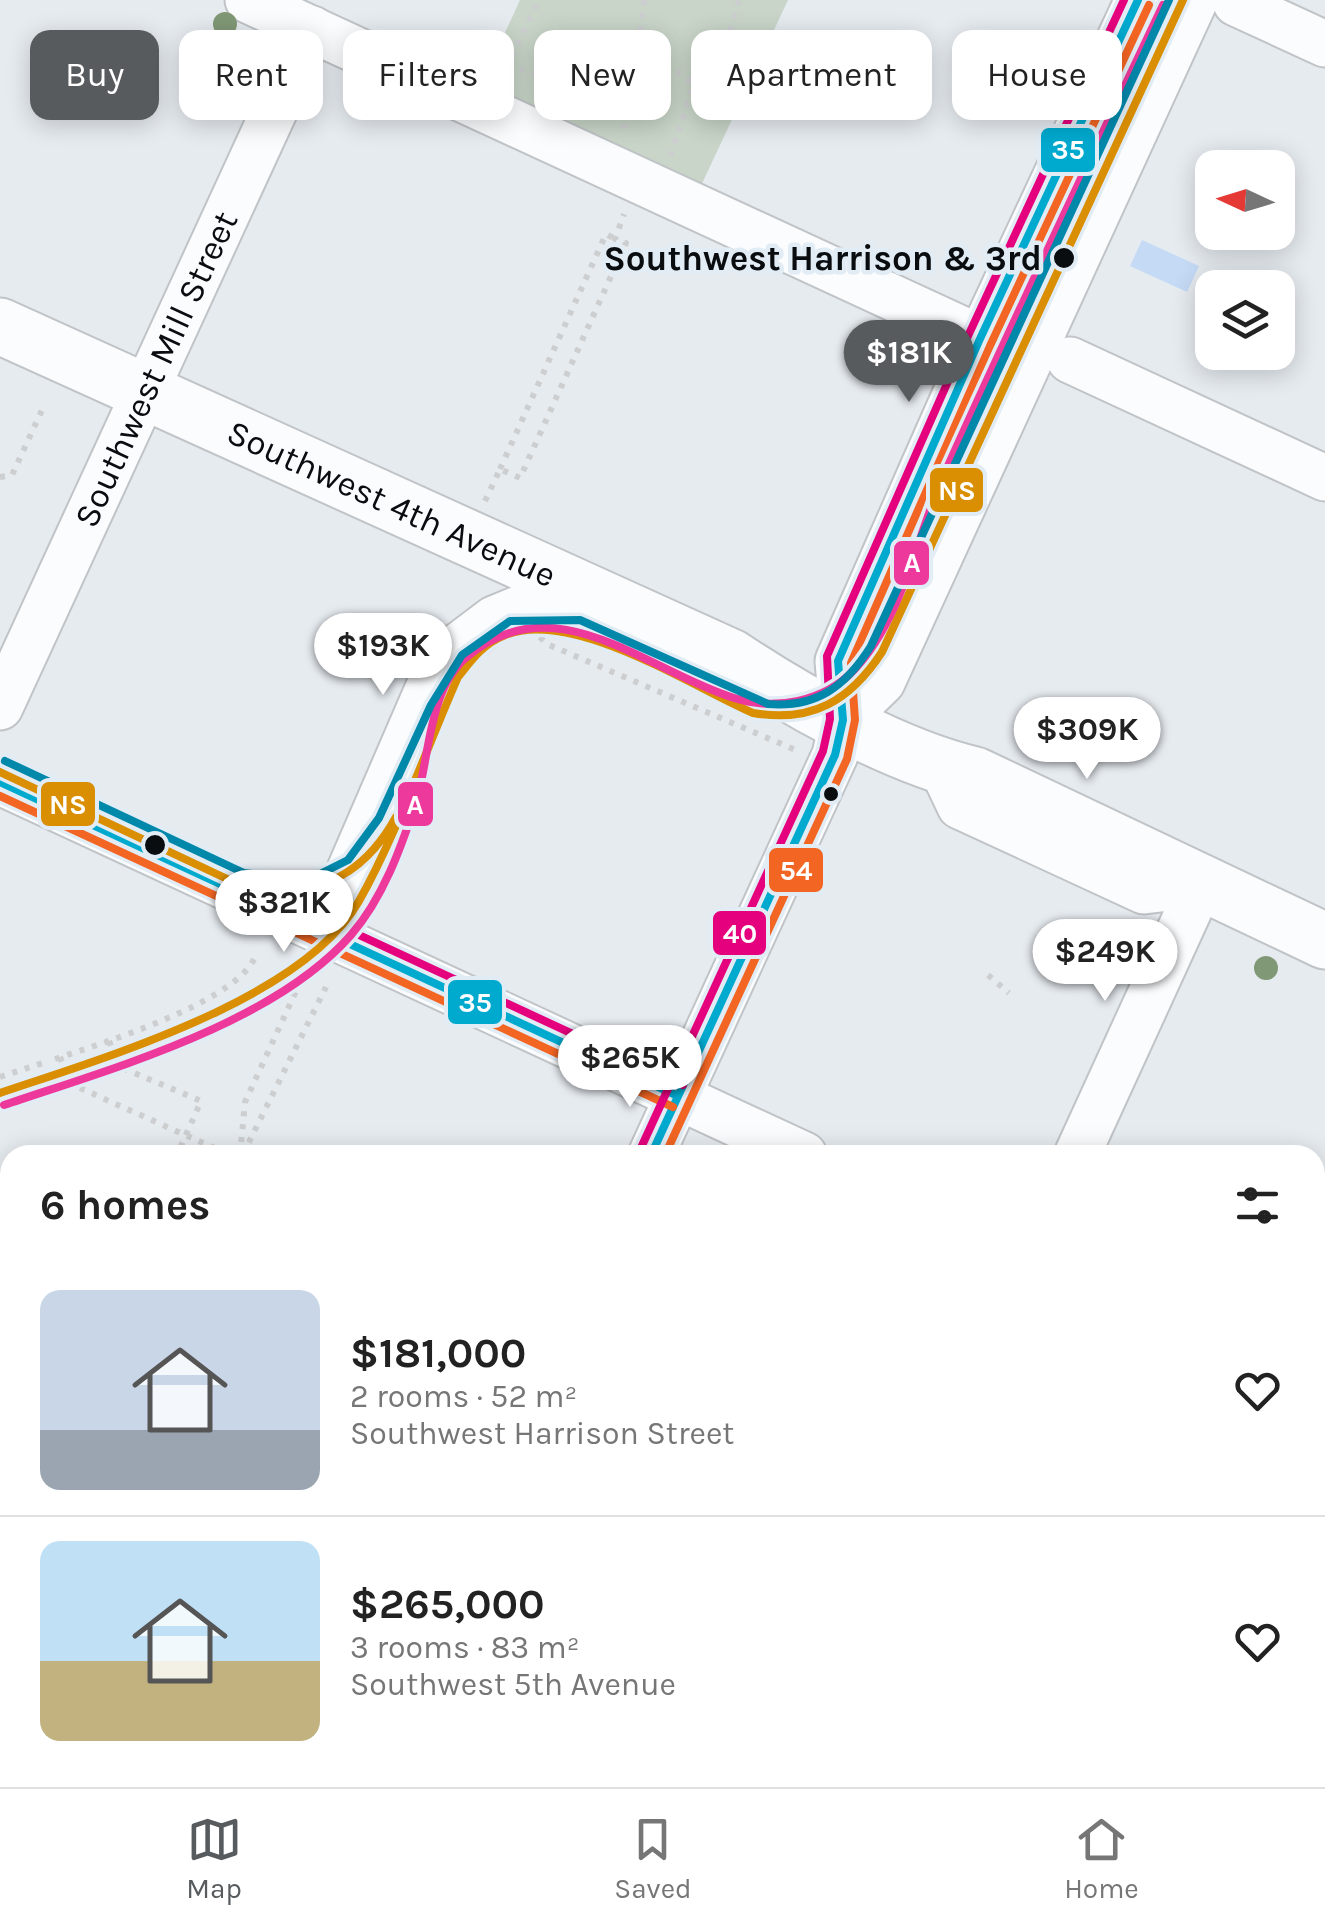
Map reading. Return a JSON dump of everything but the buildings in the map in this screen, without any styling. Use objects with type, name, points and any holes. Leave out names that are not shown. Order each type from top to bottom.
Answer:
[{"type":"main road","name":"Southwest 4th Avenue","points":[[0,326],[731,657],[782,692],[942,768],[975,775],[1325,941]]},
{"type":"street","points":[[248,0],[312,30]]},
{"type":"street","points":[[655,1145],[827,774],[842,720],[838,661],[979,341],[1138,0]]},
{"type":"street","points":[[842,720],[882,682],[1216,1],[1325,44]]},
{"type":"street","name":"Southwest Mill Street","points":[[0,707],[270,120]]},
{"type":"street","points":[[507,120],[965,330]]},
{"type":"street","points":[[1070,360],[1325,478]]},
{"type":"street","points":[[323,932],[441,659],[494,619],[572,587]]},
{"type":"street","points":[[0,782],[783,1145]]},
{"type":"street","points":[[1082,1145],[1201,884]]},
{"type":"path","points":[[514,52],[539,0]]},
{"type":"path","points":[[641,30],[644,0]]},
{"type":"path","points":[[730,30],[739,0]]},
{"type":"path","points":[[615,239],[635,180],[661,174],[677,142],[691,94]]},
{"type":"path","points":[[484,504],[606,234],[626,243],[520,478],[500,469]]},
{"type":"path","points":[[0,477],[12,475],[42,410]]},
{"type":"path","name":"Southwest 4th Avenue","points":[[547,644],[791,750]]},
{"type":"path","points":[[242,1145],[245,1102],[323,932]]},
{"type":"path","points":[[0,1078],[188,1009],[247,975],[254,959]]},
{"type":"path","points":[[988,975],[1009,993]]},
{"type":"path","points":[[246,1145],[326,987]]},
{"type":"path","points":[[109,1040],[120,1067]]},
{"type":"path","points":[[55,1059],[70,1084],[208,1145]]},
{"type":"path","points":[[0,1108],[120,1067],[202,1101],[181,1145]]},
{"type":"green space","points":[[520,0],[788,0],[774,30],[691,30],[691,120],[732,120],[683,224],[464,122],[514,120],[514,30],[506,30]]},
{"type":"water","points":[[1142,240],[1199,266],[1187,292],[1130,266]]},
{"type":"transit line","name":"40","points":[[642,1145],[823,751],[830,719],[827,656],[968,336],[1124,0]]},
{"type":"transit line","name":"35","points":[[656,1145],[835,755],[843,720],[838,661],[979,341],[1138,0]]},
{"type":"transit line","points":[[5,761],[244,873],[306,881],[348,860],[379,818],[431,705],[462,655],[510,621],[580,620],[768,704],[801,702],[829,691],[851,672],[871,646],[1169,0]]},
{"type":"transit line","name":"NS","points":[[0,1093],[197,1021],[294,968],[332,936],[373,876],[458,677],[496,639],[530,630],[595,640],[753,713],[794,715],[811,711],[828,705],[857,684],[882,652],[1183,0]]},
{"type":"transit line","name":"54","points":[[670,1145],[847,759],[855,720],[851,663],[990,346],[1149,5]]},
{"type":"transit line","name":"A","points":[[4,1105],[141,1058],[236,1018],[318,966],[351,935],[373,905],[404,837],[445,686],[468,656],[501,636],[534,628],[568,630],[601,640],[734,698],[766,704],[814,696],[854,670],[896,603],[943,477],[1163,5]]},
{"type":"transit line","name":"40","points":[[5,771],[683,1085]]},
{"type":"transit line","name":"NS","points":[[0,772],[240,885],[265,890],[289,890],[331,881],[367,856],[396,817]]},
{"type":"transit line","name":"35","points":[[0,782],[678,1096]]},
{"type":"transit line","name":"54","points":[[0,796],[673,1107]]},
{"type":"place","name":"Southwest Harrison & 3rd","points":[[1064,258]]}]
